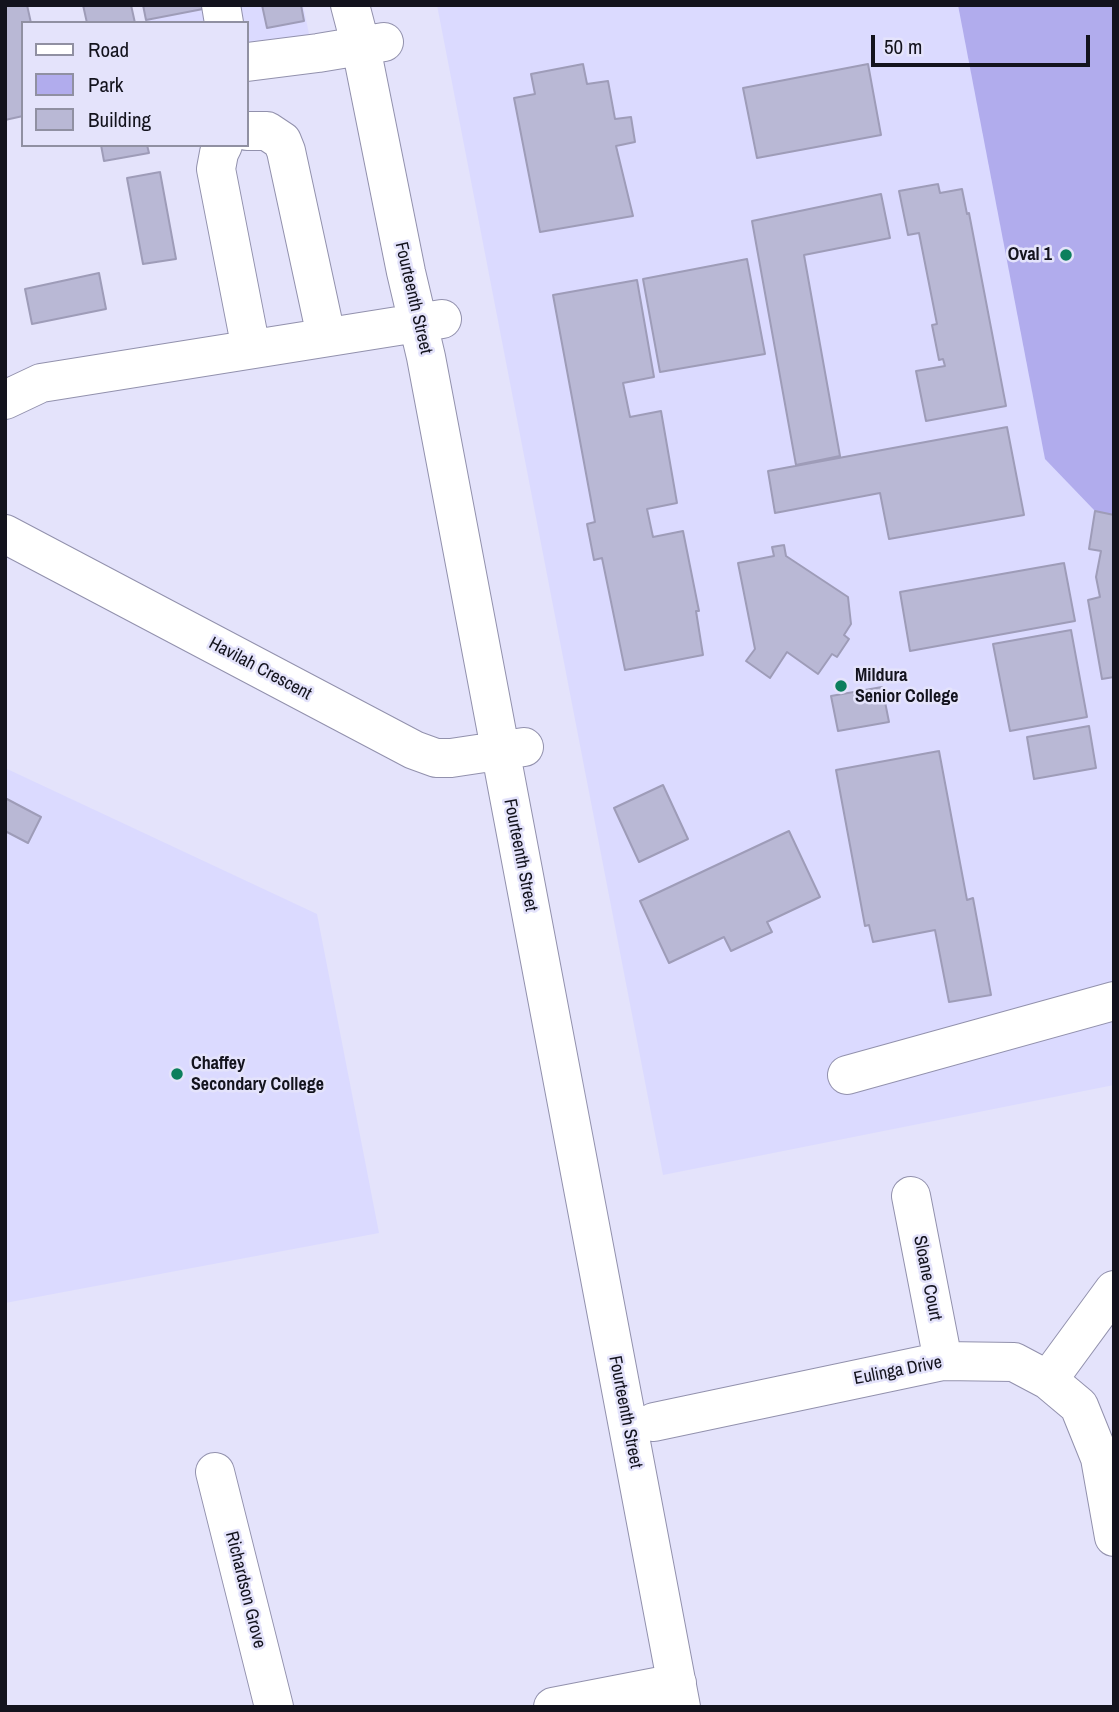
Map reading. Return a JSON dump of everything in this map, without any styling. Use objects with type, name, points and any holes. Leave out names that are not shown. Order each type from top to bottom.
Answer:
[{"type":"street","name":"Fourteenth Street","points":[[350,5],[373,45]]},
{"type":"street","name":"Fourteenth Street","points":[[378,5],[373,45],[406,272],[430,321],[429,371],[513,749],[654,1422],[708,1707]]},
{"type":"street","points":[[248,62],[373,45]]},
{"type":"street","points":[[248,131],[267,131],[282,141],[326,336]]},
{"type":"street","points":[[222,147],[216,169],[251,349]]},
{"type":"street","points":[[10,396],[41,383],[430,321]]},
{"type":"street","name":"Havilah Crescent","points":[[5,534],[414,750],[436,758],[451,758],[513,749]]},
{"type":"street","name":"Fourteenth Street","points":[[513,749],[679,1695]]},
{"type":"street","points":[[847,1075],[1114,1001]]},
{"type":"street","name":"Sloane Court","points":[[911,1196],[943,1361]]},
{"type":"street","points":[[1048,1380],[1114,1290]]},
{"type":"street","name":"Eulinga Drive","points":[[654,1422],[943,1361],[1014,1362],[1048,1380],[1079,1406],[1100,1458],[1114,1537]]},
{"type":"street","name":"Richardson Grove","points":[[215,1472],[274,1707]]},
{"type":"street","points":[[553,1707],[679,1695]]},
{"type":"shaded area","points":[[143,5],[303,5],[315,63],[248,76],[248,21],[146,21]]},
{"type":"shaded area","name":"Mildura Senior College","points":[[437,5],[1114,5],[1114,1085],[663,1175]]},
{"type":"shaded area","name":"Chaffey Secondary College","points":[[5,768],[317,914],[379,1233],[5,1303]]},
{"type":"green space","name":"Oval 1","points":[[958,5],[1114,5],[1114,515],[1095,511],[1045,459]]},
{"type":"building","points":[[5,5],[27,5],[31,21],[21,21],[21,116],[5,120]]},
{"type":"building","points":[[83,5],[131,5],[135,21],[87,21]]},
{"type":"building","points":[[143,5],[203,5],[203,9],[146,20]]},
{"type":"building","points":[[262,5],[301,5],[304,21],[267,28]]},
{"type":"building","points":[[583,64],[587,84],[608,81],[615,119],[631,117],[635,142],[616,146],[633,216],[540,232],[514,98],[535,94],[531,74]]},
{"type":"building","points":[[868,64],[881,135],[757,158],[743,88]]},
{"type":"building","points":[[101,147],[148,147],[149,153],[104,161]]},
{"type":"building","points":[[160,172],[176,259],[143,264],[127,178]]},
{"type":"building","points":[[938,184],[940,193],[962,189],[1006,406],[926,421],[916,371],[945,366],[943,359],[939,360],[932,325],[937,324],[919,233],[908,235],[899,191]]},
{"type":"building","points":[[881,194],[890,238],[804,255],[840,456],[796,465],[752,221]]},
{"type":"building","points":[[747,259],[765,354],[660,372],[643,279]]},
{"type":"building","points":[[99,273],[106,309],[32,324],[25,289]]},
{"type":"building","points":[[637,280],[654,377],[623,383],[630,417],[661,411],[677,503],[647,509],[653,537],[683,531],[699,611],[696,611],[703,655],[625,670],[602,558],[594,560],[587,524],[595,522],[553,295]]},
{"type":"building","points":[[1007,427],[1024,515],[889,539],[880,493],[775,513],[768,471]]},
{"type":"building","points":[[1095,511],[1114,515],[1114,677],[1102,679],[1088,600],[1100,597],[1096,577],[1101,551],[1089,549]]},
{"type":"building","points":[[784,545],[786,556],[848,597],[851,624],[844,635],[849,639],[837,657],[832,654],[818,674],[787,652],[770,678],[746,661],[755,649],[738,563],[774,556],[772,547]]},
{"type":"building","points":[[1064,563],[1075,621],[910,651],[900,592]]},
{"type":"building","points":[[1071,630],[1087,717],[1010,731],[993,644]]},
{"type":"building","points":[[882,687],[889,722],[838,731],[831,696]]},
{"type":"building","points":[[1089,726],[1096,768],[1034,779],[1027,737]]},
{"type":"building","points":[[939,751],[967,900],[973,898],[991,995],[949,1002],[935,930],[873,942],[869,925],[865,926],[836,770]]},
{"type":"building","points":[[663,785],[688,839],[639,862],[614,808]]},
{"type":"building","points":[[5,798],[41,817],[28,843],[5,831]]},
{"type":"building","points":[[789,831],[820,897],[767,922],[772,932],[731,951],[724,937],[669,963],[640,901]]},
{"type":"place","name":"Oval 1","points":[[1066,255]]},
{"type":"place","name":"Mildura Senior College","points":[[841,686]]},
{"type":"place","name":"Chaffey Secondary College","points":[[177,1074]]}]
